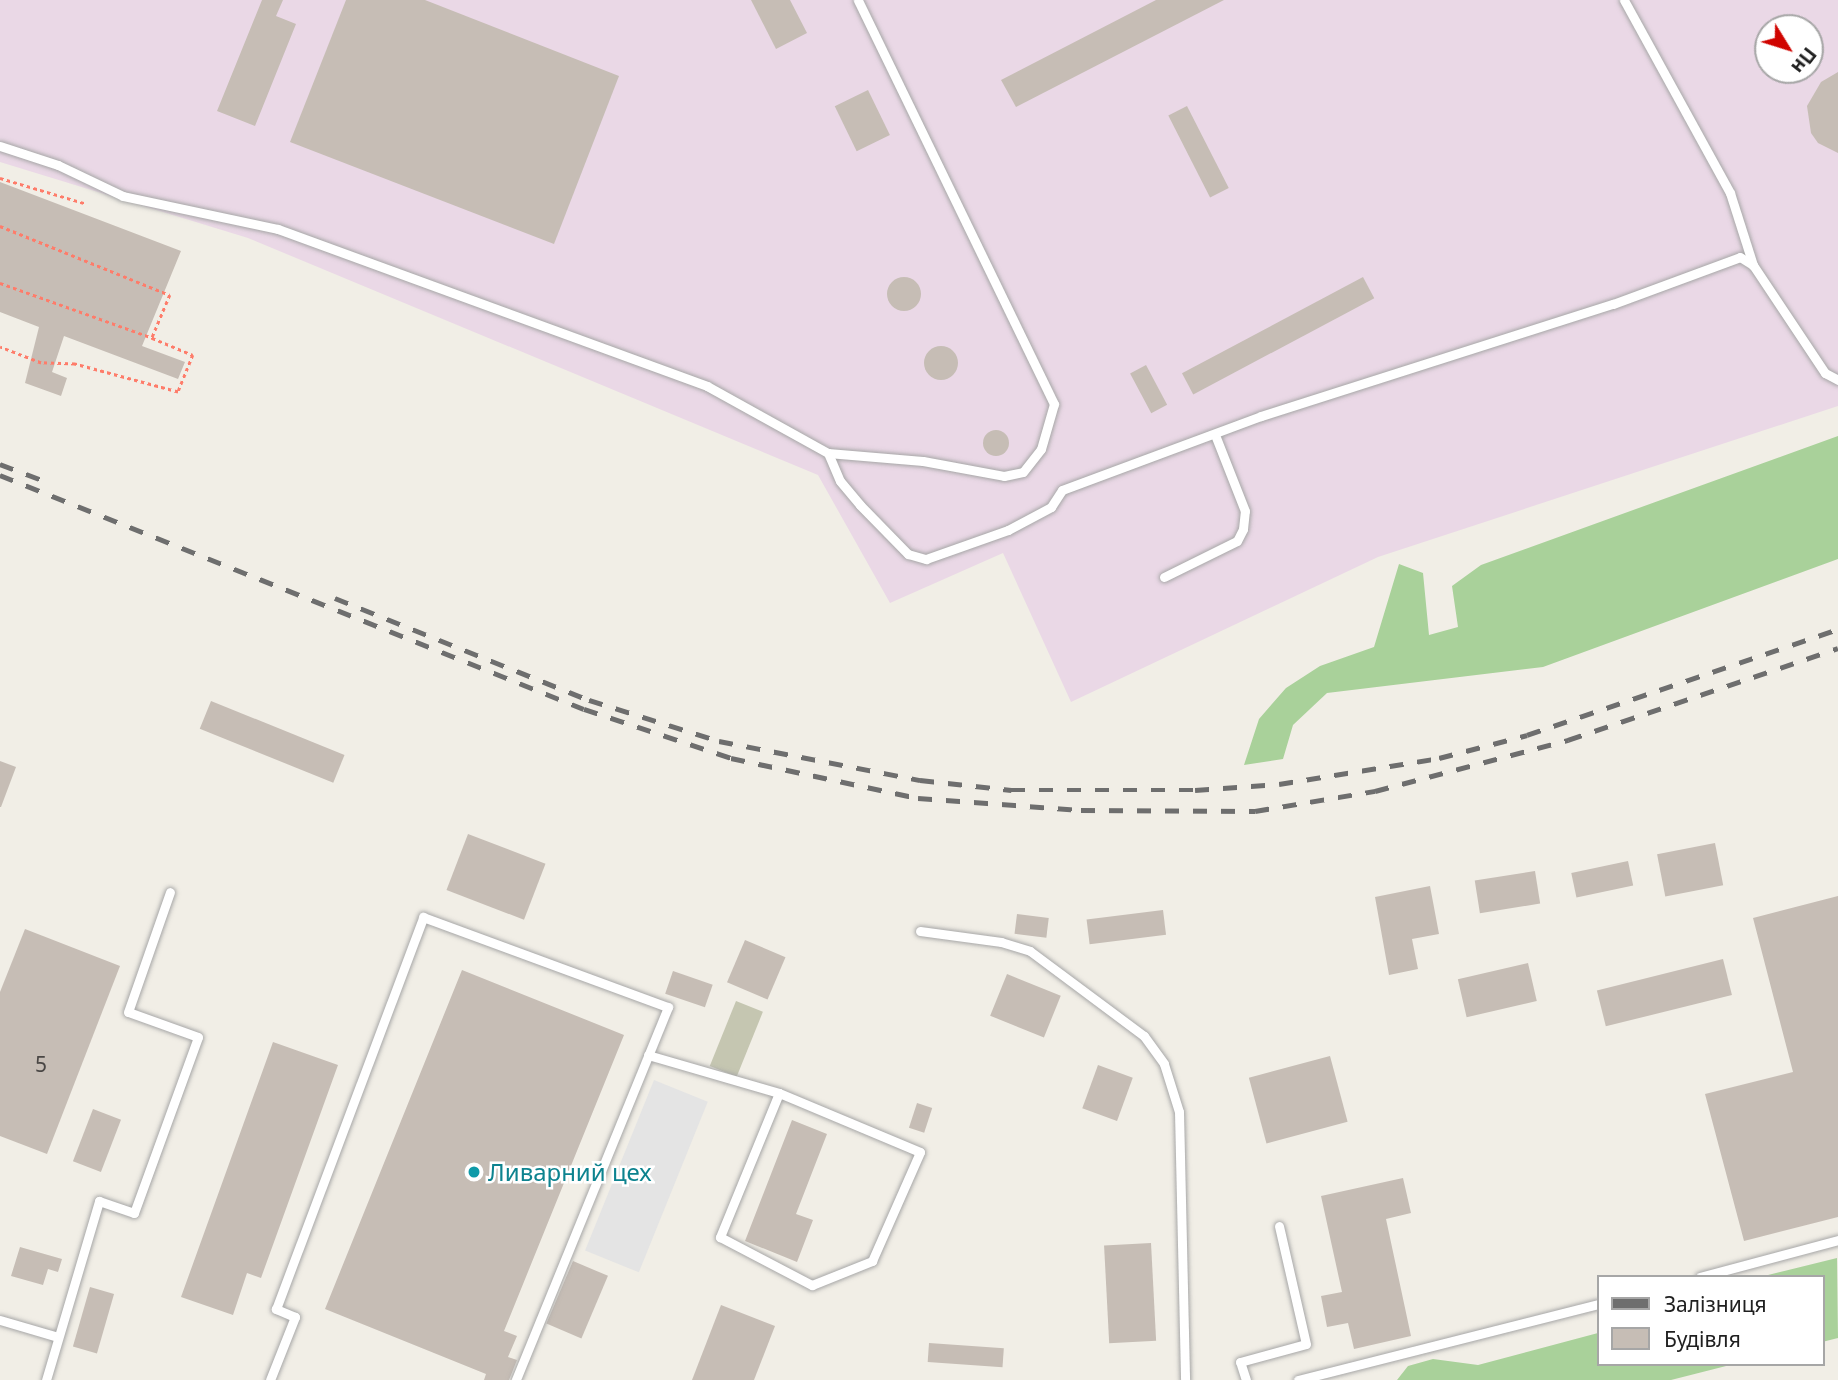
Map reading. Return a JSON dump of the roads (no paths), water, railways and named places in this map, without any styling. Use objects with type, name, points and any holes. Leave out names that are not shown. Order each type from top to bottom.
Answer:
[{"type":"lane","points":[[0,146],[58,165],[123,196],[278,229],[706,386],[828,453],[923,461],[1004,476],[1023,472],[1041,449],[1054,404],[858,0]]},
{"type":"lane","points":[[1624,0],[1730,193],[1753,265],[1825,373],[1838,380]]},
{"type":"lane","points":[[828,453],[840,481],[860,505],[908,554],[926,559],[1008,530],[1051,507],[1062,490],[1215,435],[1740,257],[1753,265]]},
{"type":"lane","points":[[1164,577],[1237,541],[1242,529],[1245,511],[1215,435]]},
{"type":"lane","points":[[46,1380],[99,1201],[134,1213],[198,1037],[128,1013],[170,892]]},
{"type":"lane","points":[[270,1380],[295,1317],[276,1309],[423,917],[668,1007],[516,1380]]},
{"type":"lane","points":[[920,931],[1001,942],[1030,951],[1144,1036],[1164,1064],[1179,1112],[1185,1380]]},
{"type":"lane","points":[[648,1055],[779,1093],[920,1152],[872,1261],[812,1285],[720,1237],[779,1093]]},
{"type":"lane","points":[[1246,1380],[1240,1362],[1306,1344],[1279,1226]]},
{"type":"lane","points":[[1707,1275],[1838,1240]]},
{"type":"lane","points":[[1298,1380],[1596,1305]]},
{"type":"lane","points":[[0,1320],[58,1337]]},
{"type":"railway","points":[[0,464],[42,480]]},
{"type":"railway","points":[[0,475],[584,709],[731,758],[918,798],[1081,810],[1255,811],[1375,791],[1568,740],[1838,648]]},
{"type":"railway","points":[[335,598],[589,700],[719,741],[920,780],[1011,790],[1195,790],[1279,784],[1439,758],[1527,735],[1838,629]]},
{"type":"place","name":"Ливарний цех","points":[[474,1172]]}]
